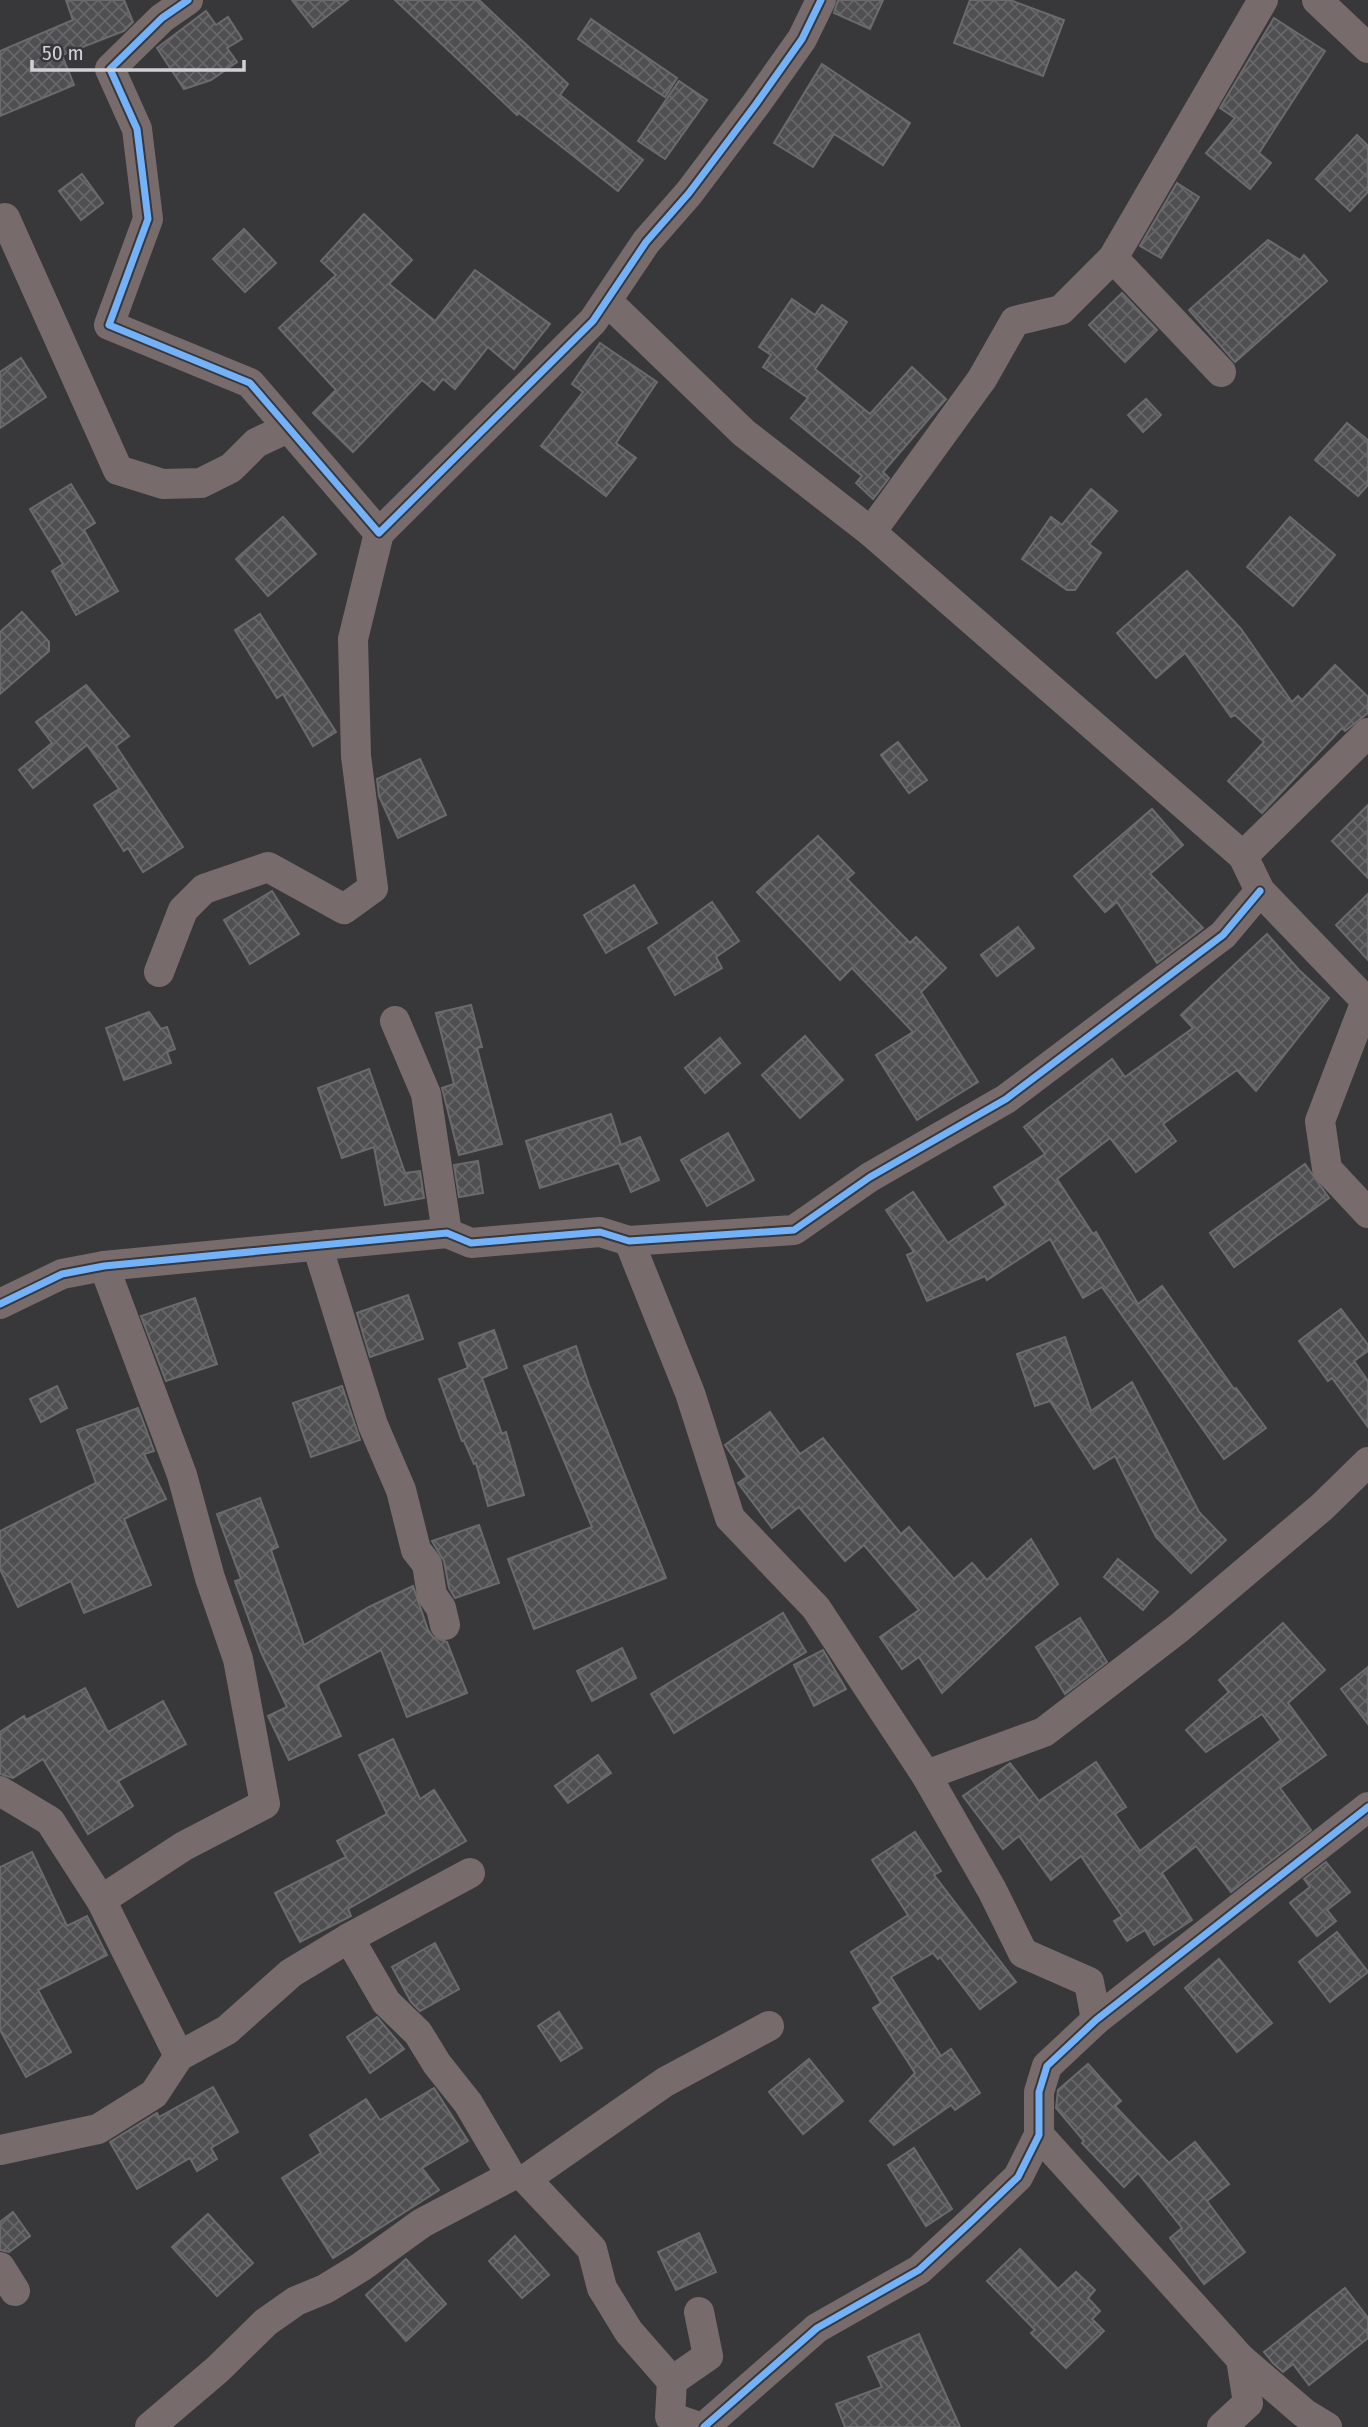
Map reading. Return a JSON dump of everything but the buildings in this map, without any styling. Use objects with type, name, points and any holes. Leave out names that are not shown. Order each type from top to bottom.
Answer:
[{"type":"street","points":[[188,0],[162,18],[110,69],[137,129],[148,219],[110,324],[250,383],[379,533]]},
{"type":"street","points":[[159,972],[183,909],[204,889],[268,867],[344,909],[373,888],[356,757],[353,639],[379,533],[608,302],[646,242],[689,193],[802,39],[821,0]]},
{"type":"street","points":[[871,532],[982,379],[1015,321],[1061,310],[1113,258],[1263,0]]},
{"type":"street","points":[[1317,0],[1368,48]]},
{"type":"street","points":[[0,221],[5,218],[118,470],[163,484],[201,483],[231,467],[256,443],[288,428]]},
{"type":"street","points":[[1113,258],[1221,372]]},
{"type":"street","points":[[608,302],[744,433],[871,532],[1243,856],[1260,891],[1367,1002],[1320,1121],[1327,1169],[1368,1213]]},
{"type":"street","points":[[1243,856],[1368,733]]},
{"type":"street","points":[[0,1304],[62,1274],[104,1266],[317,1245],[447,1233],[471,1243],[600,1232],[629,1241],[794,1230],[870,1177],[1006,1099],[1223,935],[1260,891]]},
{"type":"street","points":[[395,1021],[426,1094],[447,1233]]},
{"type":"street","points":[[629,1241],[690,1393],[730,1518],[816,1608],[926,1775],[992,1889],[1023,1953],[1089,1982],[1096,2020]]},
{"type":"street","points":[[317,1245],[373,1424],[401,1490],[416,1550],[427,1564],[432,1595],[441,1608],[445,1625]]},
{"type":"street","points":[[101,1900],[184,1846],[265,1804],[232,1637],[210,1578],[181,1475],[104,1266]]},
{"type":"street","points":[[926,1775],[1044,1732],[1179,1628],[1322,1507],[1368,1462]]},
{"type":"street","points":[[0,1791],[50,1821],[101,1900],[179,2056]]},
{"type":"street","points":[[349,1938],[386,2002],[418,2033],[518,2178],[592,2249],[602,2288],[629,2332],[672,2381],[670,2417],[701,2427],[817,2329],[919,2270],[1018,2178],[1039,2135],[1039,2092],[1047,2066],[1096,2020],[1368,1807]]},
{"type":"street","points":[[0,2150],[98,2129],[154,2094],[179,2056],[227,2030],[291,1973],[349,1938],[470,1873]]},
{"type":"street","points":[[150,2427],[218,2369],[247,2339],[296,2301],[325,2289],[422,2223],[518,2178],[665,2082],[769,2026]]},
{"type":"street","points":[[1039,2135],[1241,2359],[1304,2413],[1326,2427]]},
{"type":"street","points":[[672,2381],[708,2356],[699,2312]]},
{"type":"street","points":[[1222,2427],[1248,2403],[1241,2359]]},
{"type":"cycle path","points":[[188,0],[162,18],[110,69],[137,129],[148,219],[109,325],[250,383],[379,533],[593,321],[646,242],[689,193],[756,104],[802,39],[821,0]]},
{"type":"cycle path","points":[[0,1304],[62,1274],[104,1266],[447,1233],[471,1243],[600,1232],[629,1241],[794,1230],[870,1177],[1006,1099],[1223,935],[1260,891]]},
{"type":"cycle path","points":[[704,2427],[817,2328],[919,2270],[972,2221],[1018,2177],[1039,2135],[1039,2092],[1047,2066],[1096,2020],[1368,1807]]}]
